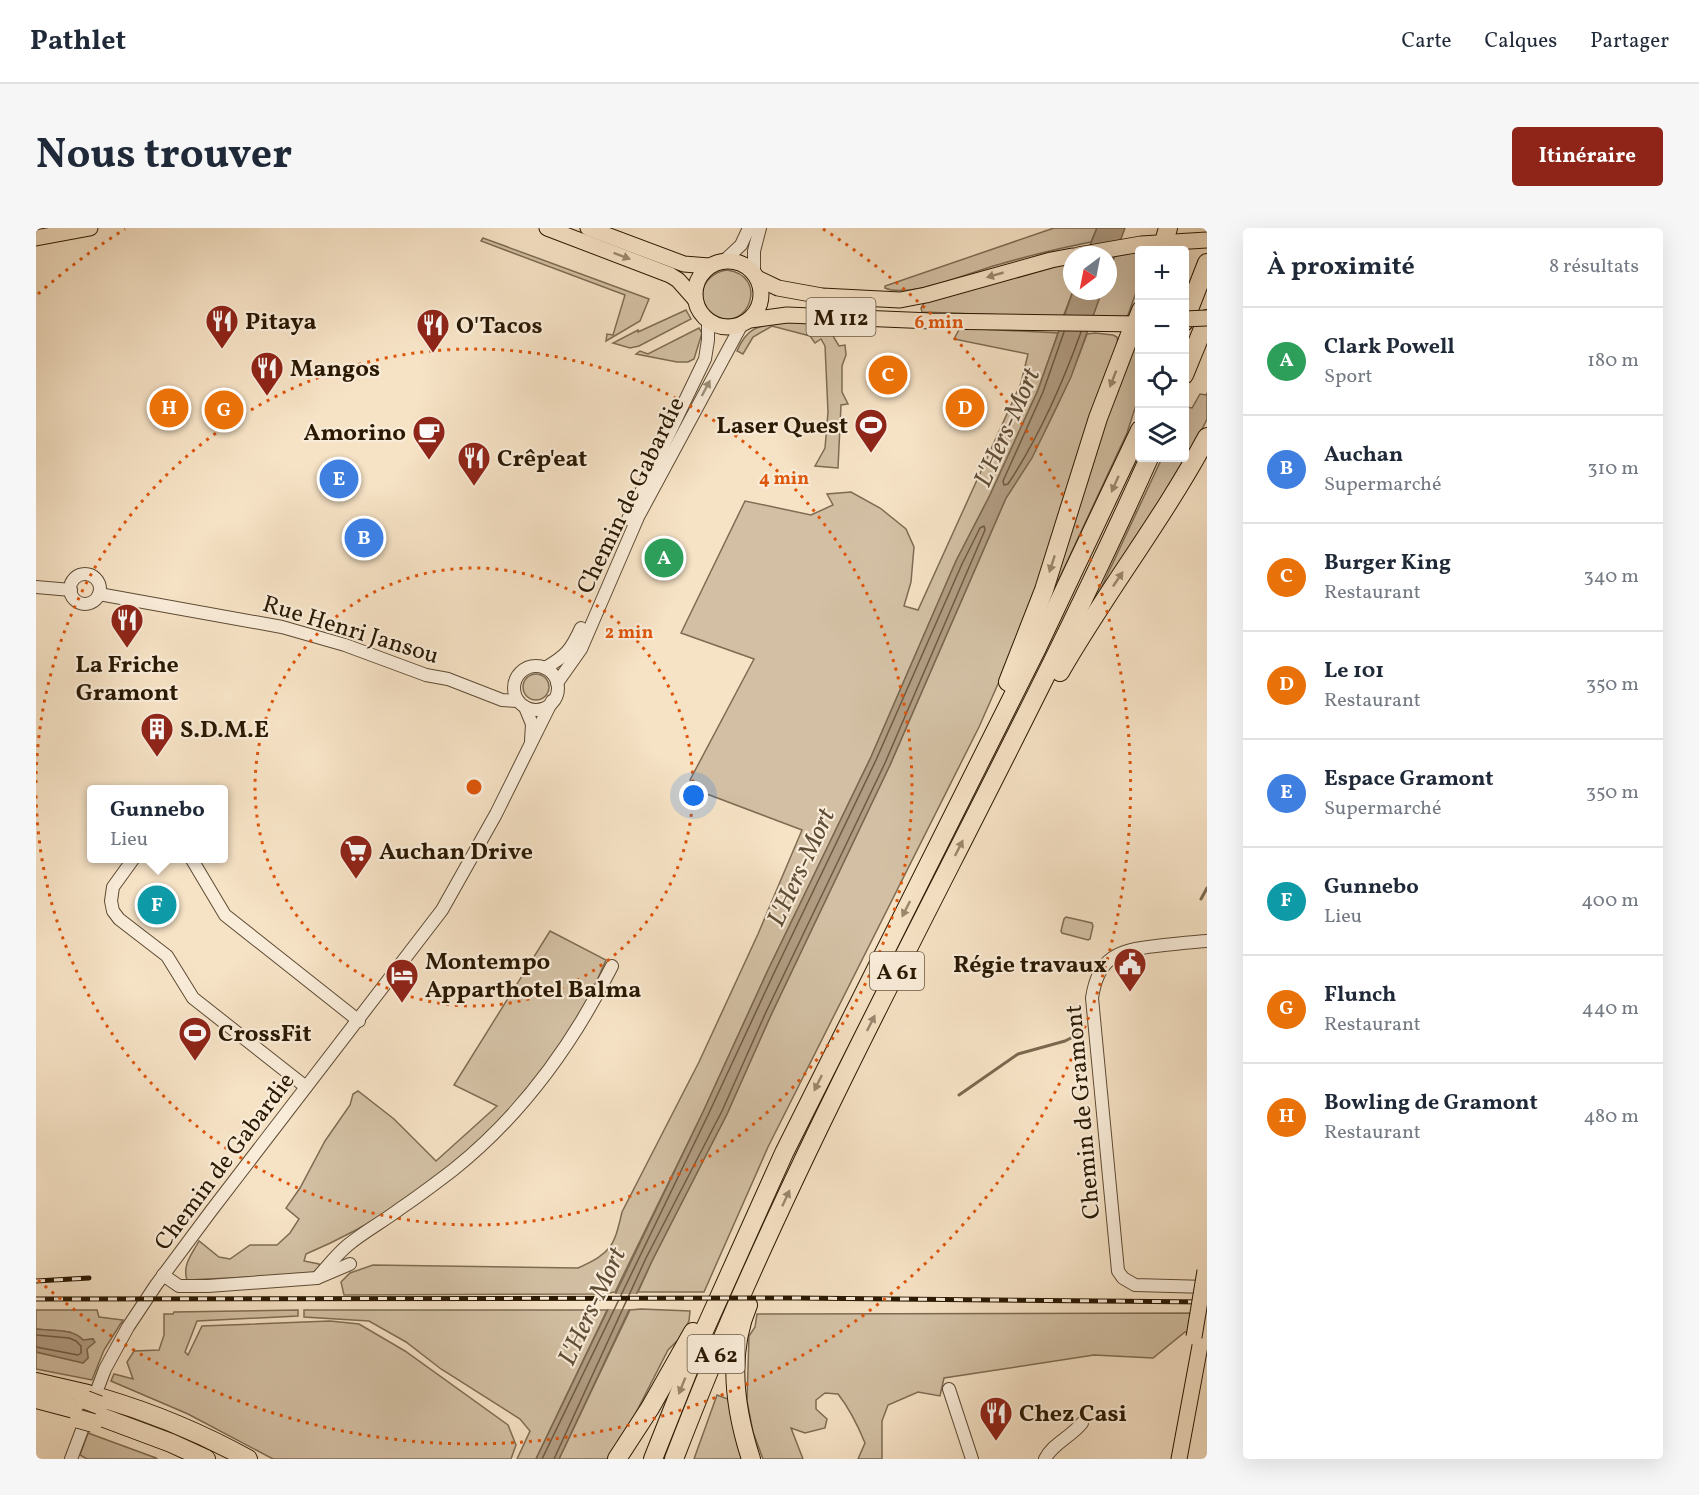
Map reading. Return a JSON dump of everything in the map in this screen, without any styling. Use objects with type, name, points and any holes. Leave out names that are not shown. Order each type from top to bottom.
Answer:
[{"type":"highway","points":[[1189,310],[1207,263]]},
{"type":"highway","points":[[1189,365],[1207,319]]},
{"type":"highway","points":[[960,800],[1044,590],[1098,418],[1135,326]]},
{"type":"highway","points":[[1037,693],[1051,687],[1100,606],[1163,514],[1207,438]]},
{"type":"highway","name":"A 61","points":[[653,1459],[704,1331],[746,1235],[821,1078],[1058,605],[1135,441]]},
{"type":"highway","name":"A 61","points":[[761,1251],[853,1060],[1098,569],[1147,462]]},
{"type":"highway","points":[[617,1459],[665,1382],[746,1235]]},
{"type":"highway","points":[[751,1459],[739,1412],[735,1361],[741,1327],[757,1283],[761,1251]]},
{"type":"highway","name":"A 62","points":[[674,1459],[761,1251]]},
{"type":"highway","points":[[36,1382],[206,1459]]},
{"type":"highway","points":[[36,1389],[91,1408],[159,1425],[227,1459]]},
{"type":"highway","points":[[36,1399],[168,1419],[248,1459]]},
{"type":"highway","points":[[36,1407],[91,1408],[149,1443],[184,1459]]},
{"type":"main road","points":[[36,230],[43,228]]},
{"type":"main road","points":[[36,238],[90,228]]},
{"type":"main road","points":[[548,228],[670,274],[694,298],[701,314],[708,322],[716,326],[729,327],[746,322],[758,308],[761,289],[756,276],[748,268],[736,262],[724,261],[709,266],[684,264],[588,228]]},
{"type":"main road","points":[[1117,248],[1164,240],[1185,242],[1207,240]]},
{"type":"main road","name":"M 112","points":[[756,276],[775,287],[822,296],[900,300],[1063,258]]},
{"type":"main road","points":[[694,298],[698,279],[709,266]]},
{"type":"main road","name":"M 112","points":[[746,322],[787,315],[1113,324],[1135,320]]},
{"type":"main road","points":[[1189,321],[1207,319]]},
{"type":"main road","points":[[1179,1459],[1198,1337],[1206,1266]]},
{"type":"main road","points":[[1170,1459],[1198,1337],[1207,1308]]},
{"type":"street","points":[[724,261],[741,245],[749,228]]},
{"type":"street","points":[[756,276],[754,251],[760,228]]},
{"type":"street","name":"Chemin de Gabardie","points":[[544,668],[564,656],[575,641],[648,474],[705,359],[708,322]]},
{"type":"street","name":"Chemin de Gabardie","points":[[557,682],[581,649],[638,517],[746,322]]},
{"type":"street","points":[[87,575],[98,581],[99,594],[91,603],[83,603],[74,599],[71,590],[76,578],[87,575]]},
{"type":"street","points":[[36,587],[71,590]]},
{"type":"street","name":"Rue Henri Jansou","points":[[99,594],[282,627],[345,645],[426,675],[448,679],[502,700],[522,704]]},
{"type":"street","points":[[483,693],[501,693],[514,685],[518,675],[531,666],[544,668],[554,676],[557,682],[557,692],[552,701],[543,708],[537,709],[522,704]]},
{"type":"street","points":[[514,685],[532,723],[531,741]]},
{"type":"street","name":"Chemin de Gabardie","points":[[71,1459],[110,1358],[128,1327],[163,1275],[442,910],[496,814],[552,701]]},
{"type":"street","points":[[130,863],[113,886],[111,902],[113,911],[119,919],[167,956],[194,998],[306,1088]]},
{"type":"street","points":[[194,863],[225,915],[359,1021]]},
{"type":"street","name":"Chemin de Gramont","points":[[1207,941],[1129,949],[1116,955],[1099,972],[1092,998],[1118,1270],[1123,1278],[1135,1285],[1207,1287]]},
{"type":"street","points":[[317,1278],[349,1244],[403,1208],[482,1146],[525,1102],[570,1040],[596,999],[612,966]]},
{"type":"street","name":"Chemin de Gabardie","points":[[163,1275],[179,1286],[185,1287],[317,1278],[350,1264]]},
{"type":"street","points":[[949,1389],[972,1459]]},
{"type":"street","points":[[1045,1459],[1053,1447],[1065,1440],[1082,1423]]},
{"type":"shaded area","points":[[1054,228],[1097,228],[1091,242],[1063,246],[1063,248],[1020,258],[924,287],[896,290],[885,288],[885,286]]},
{"type":"shaded area","points":[[483,238],[649,299],[640,321],[606,341],[607,334],[613,335],[625,295],[481,241]]},
{"type":"shaded area","points":[[1135,251],[1135,295],[1128,315],[1092,318],[1099,300],[1117,300],[1117,254]]},
{"type":"shaded area","points":[[1063,264],[1063,300],[1070,300],[1063,317],[922,312],[921,308],[924,303]]},
{"type":"shaded area","points":[[727,270],[740,274],[748,282],[751,292],[750,302],[745,310],[737,317],[727,319],[716,316],[706,307],[703,291],[711,277]]},
{"type":"shaded area","points":[[686,310],[691,319],[639,346],[630,348],[613,343],[638,330],[638,332]]},
{"type":"shaded area","points":[[786,322],[825,326],[836,333],[833,336],[839,346],[845,345],[842,392],[848,404],[841,405],[838,468],[815,466],[825,448],[828,412],[825,346],[821,339],[815,343],[810,336],[772,326],[753,337],[743,354],[737,351],[750,331]]},
{"type":"shaded area","points":[[699,328],[702,333],[694,359],[688,362],[636,354],[640,351],[648,354]]},
{"type":"shaded area","points":[[960,328],[1058,333],[1038,390],[990,495],[956,561],[871,757],[615,1292],[602,1294],[344,1295],[341,1282],[350,1273],[373,1265],[578,1268],[598,1258],[609,1248],[622,1212],[699,1062],[758,934],[802,830],[699,791],[690,780],[754,659],[681,633],[745,501],[811,515],[833,505],[827,494],[851,492],[880,508],[906,529],[914,547],[911,582],[904,606],[918,610],[1021,383],[1028,354],[954,339]]},
{"type":"shaded area","points":[[1087,334],[1113,335],[1117,337],[1118,344],[1041,577],[979,727],[768,1147],[704,1292],[638,1292],[727,1114],[771,1015],[890,765],[1006,498],[1051,419]]},
{"type":"shaded area","points":[[1135,348],[1135,408],[1127,433],[1059,579],[1056,581],[1095,449],[1127,363]]},
{"type":"shaded area","points":[[1207,393],[1207,419],[1189,456],[1189,407],[1192,408],[1200,394],[1206,395]]},
{"type":"shaded area","points":[[1160,462],[1185,462],[1095,601]]},
{"type":"shaded area","points":[[536,674],[545,678],[549,687],[545,696],[536,700],[527,696],[523,687],[527,678]]},
{"type":"shaded area","points":[[1066,917],[1092,923],[1090,939],[1062,933]]},
{"type":"shaded area","points":[[550,931],[606,960],[582,1009],[554,1054],[521,1097],[484,1136],[444,1171],[401,1203],[354,1231],[306,1254],[304,1261],[319,1264],[320,1268],[311,1274],[187,1280],[187,1264],[199,1241],[219,1257],[230,1259],[250,1245],[277,1245],[290,1233],[299,1219],[286,1208],[300,1188],[325,1141],[350,1105],[353,1094],[358,1091],[394,1119],[436,1161],[497,1106],[454,1085]]},
{"type":"shaded area","points":[[36,1310],[97,1310],[99,1317],[123,1320],[104,1350],[92,1380],[36,1369],[36,1352],[83,1363],[88,1358],[87,1349],[93,1339],[83,1340],[70,1332],[36,1329]]},
{"type":"shaded area","points":[[298,1310],[298,1316],[197,1321],[185,1352],[188,1355],[202,1326],[330,1321],[359,1324],[405,1351],[508,1425],[516,1445],[511,1459],[273,1459],[188,1414],[111,1381],[114,1374],[133,1379],[127,1362],[134,1351],[159,1350],[164,1335],[164,1314]]},
{"type":"shaded area","points":[[304,1310],[607,1310],[536,1459],[517,1459],[530,1431],[520,1419],[441,1369],[406,1342],[369,1321],[304,1317]]},
{"type":"shaded area","points":[[630,1310],[690,1311],[689,1321],[680,1338],[668,1350],[623,1438],[607,1459],[559,1459]]},
{"type":"shaded area","points":[[1207,1313],[1207,1331],[1185,1332],[1153,1358],[1094,1355],[944,1378],[940,1396],[918,1392],[888,1405],[882,1421],[882,1459],[858,1459],[865,1443],[838,1394],[825,1393],[816,1400],[816,1409],[827,1419],[825,1428],[805,1433],[791,1428],[803,1459],[763,1459],[753,1432],[747,1401],[749,1336],[755,1327],[757,1314]]},
{"type":"shaded area","points":[[717,1395],[728,1399],[736,1435],[745,1459],[694,1459]]},
{"type":"shaded area","points":[[88,1433],[157,1459],[87,1459],[80,1455]]},
{"type":"water","points":[[1097,228],[1125,228],[1117,250],[1117,246],[1090,246]]},
{"type":"water","points":[[1070,300],[1099,300],[1071,377],[1032,458],[1006,498],[890,765],[771,1015],[727,1114],[652,1261],[559,1459],[536,1459],[871,757],[956,561],[990,495],[1038,390]]},
{"type":"water","points":[[36,1329],[67,1332],[83,1340],[93,1339],[95,1342],[87,1349],[88,1358],[83,1363],[36,1352]]},
{"type":"pier","points":[[611,1294],[640,1294],[633,1309],[604,1309]]},
{"type":"waterway","points":[[1201,899],[1207,888]]},
{"type":"waterway","points":[[959,1095],[1018,1054],[1065,1041],[1077,1035]]},
{"type":"railway","points":[[36,1281],[89,1278]]},
{"type":"railway","points":[[36,1299],[795,1298],[1207,1302]]},
{"type":"place","name":"Pitaya","points":[[222,350]]},
{"type":"place","name":"O'Tacos","points":[[433,354]]},
{"type":"place","name":"Burger King","points":[[888,375]]},
{"type":"place","name":"Mangos","points":[[267,397]]},
{"type":"place","name":"Bowling de Gramont","points":[[169,408]]},
{"type":"place","name":"Le 101","points":[[965,408]]},
{"type":"place","name":"Flunch","points":[[224,410]]},
{"type":"place","name":"Laser Quest","points":[[871,454]]},
{"type":"place","name":"Amorino","points":[[429,461]]},
{"type":"place","name":"Espace Gramont","points":[[339,479]]},
{"type":"place","name":"Crêp'eat","points":[[474,487]]},
{"type":"place","name":"Auchan","points":[[364,538]]},
{"type":"place","name":"Clark Powell","points":[[664,558]]},
{"type":"place","name":"La Friche Gramont","points":[[127,649]]},
{"type":"place","name":"S.D.M.E","points":[[157,758]]},
{"type":"place","name":"Auchan Drive","points":[[356,880]]},
{"type":"place","name":"Gunnebo","points":[[157,905]]},
{"type":"place","name":"Régie travaux","points":[[1130,993]]},
{"type":"place","name":"Montempo Apparthotel Balma","points":[[402,1004]]},
{"type":"place","name":"CrossFit","points":[[195,1062]]},
{"type":"place","name":"Chez Casi","points":[[996,1442]]},
{"type":"water label","name":"L'Hers-Mort","points":[[1006,427]]},
{"type":"water label","name":"L'Hers-Mort","points":[[800,867]]},
{"type":"water label","name":"L'Hers-Mort","points":[[591,1306]]}]
